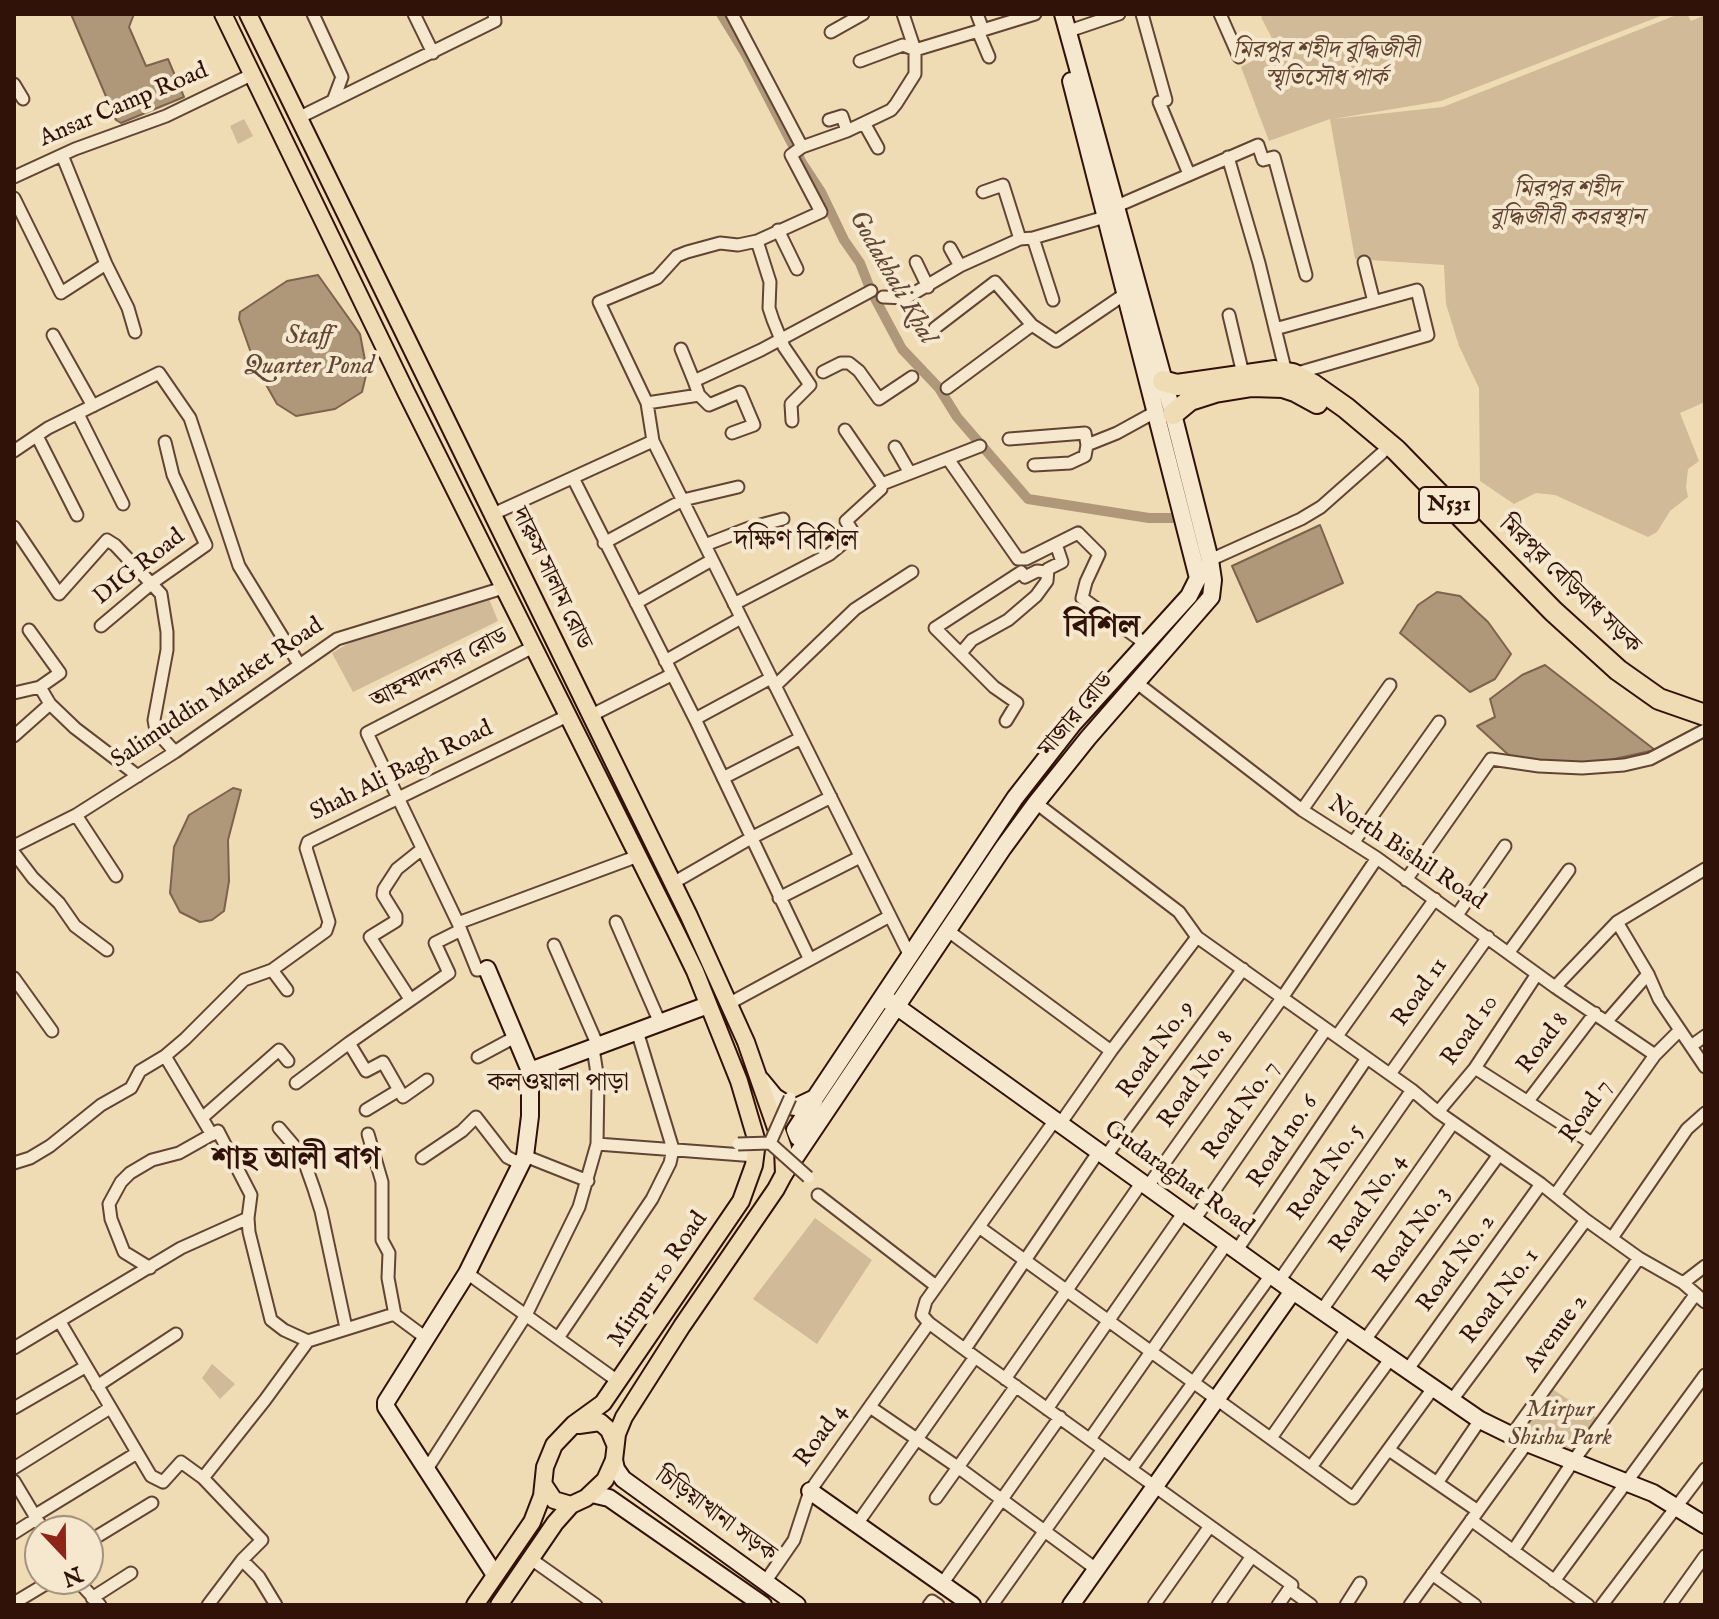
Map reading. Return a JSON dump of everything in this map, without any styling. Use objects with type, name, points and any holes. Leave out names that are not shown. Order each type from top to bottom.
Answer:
[{"type":"highway","name":"মিরপুর বেড়িবাধ সড়ক","points":[[1163,415],[1187,392],[1243,374],[1275,371],[1289,374],[1358,432],[1382,448],[1506,582],[1628,694],[1705,729]]},
{"type":"highway","name":"মিরপুর বেড়িবাধ সড়ক","points":[[1157,383],[1177,385],[1187,392],[1268,385],[1295,391],[1309,390]]},
{"type":"highway","name":"মিরপুর বেড়িবাধ সড়ক","points":[[1656,705],[1705,715]]},
{"type":"main road","name":"দারুস সালাম রোড","points":[[223,14],[503,588],[695,971],[755,1130],[756,1156]]},
{"type":"main road","name":"দারুস সালাম রোড","points":[[248,14],[730,1003],[783,1148],[784,1174]]},
{"type":"main road","name":"মাজার রোড","points":[[807,1138],[798,1137],[795,1130],[815,1098],[947,930],[1036,803],[1088,738],[1211,597],[1157,383],[1052,14]]},
{"type":"main road","name":"মাজার রোড","points":[[1063,14],[1125,294],[1157,383]]},
{"type":"main road","name":"মাজার রোড","points":[[784,1174],[889,1001],[910,956],[1015,798],[1072,725],[1206,579],[1210,560],[1163,415]]},
{"type":"main road","points":[[1189,596],[1205,607]]},
{"type":"main road","points":[[1121,671],[1137,683]]},
{"type":"main road","points":[[569,721],[588,711]]},
{"type":"main road","points":[[1072,725],[1088,738]]},
{"type":"main road","points":[[487,969],[530,1071],[530,1116],[523,1160],[467,1273],[386,1402],[386,1407],[495,1575]]},
{"type":"main road","name":"Gudaraghat Road","points":[[889,1001],[1281,1282],[1480,1420],[1519,1440],[1628,1482],[1705,1525]]},
{"type":"main road","points":[[530,1071],[708,1005]]},
{"type":"main road","points":[[758,1075],[775,1097],[789,1106],[796,1107],[815,1098]]},
{"type":"main road","name":"Mirpur 10 Road","points":[[566,1431],[603,1403],[619,1382],[741,1201],[756,1156]]},
{"type":"main road","name":"Mirpur 10 Road","points":[[615,1446],[624,1417],[784,1174]]},
{"type":"main road","points":[[1071,1605],[1218,1399],[1281,1282]]},
{"type":"main road","points":[[475,1605],[532,1522],[540,1504],[549,1455],[566,1431],[584,1423],[600,1422],[609,1430],[615,1446],[605,1480],[592,1494],[571,1505],[555,1523],[499,1605]]},
{"type":"main road","name":"চিড়িয়াখানা সড়ক","points":[[615,1446],[623,1479],[797,1605]]},
{"type":"main road","points":[[544,1485],[554,1500],[571,1505]]},
{"type":"main road","points":[[810,1491],[972,1605]]},
{"type":"main road","name":"চিড়িয়াখানা সড়ক","points":[[592,1494],[609,1498],[763,1605]]},
{"type":"street","points":[[313,14],[342,77],[333,101]]},
{"type":"street","points":[[414,14],[433,53]]},
{"type":"street","points":[[732,14],[798,150],[821,212],[757,241],[738,245],[720,243],[677,256],[657,278],[599,302],[647,403],[653,441],[910,956]]},
{"type":"street","points":[[831,32],[863,14]]},
{"type":"street","points":[[798,150],[847,131],[891,110],[896,104],[915,74],[915,50],[903,14]]},
{"type":"street","points":[[977,14],[989,57]]},
{"type":"street","points":[[860,61],[903,45],[915,50],[1035,14]]},
{"type":"street","points":[[1069,31],[1119,14]]},
{"type":"street","points":[[1142,14],[1166,100],[1159,102],[1189,174]]},
{"type":"street","points":[[1220,14],[1239,57]]},
{"type":"street","points":[[298,118],[433,53],[494,17]]},
{"type":"street","name":"Ansar Camp Road","points":[[14,177],[62,155],[166,116],[251,75]]},
{"type":"street","points":[[14,84],[23,99]]},
{"type":"street","points":[[829,120],[842,116],[847,131]]},
{"type":"street","points":[[864,123],[878,148]]},
{"type":"street","points":[[883,297],[906,298],[960,266],[1026,238],[1108,211],[1258,145],[1263,160],[1274,157],[1306,275]]},
{"type":"street","points":[[62,155],[106,264],[128,308],[135,332]]},
{"type":"street","points":[[1228,157],[1275,329],[1289,374],[1428,335],[1417,290],[1275,329]]},
{"type":"street","points":[[983,192],[1003,185],[1053,300]]},
{"type":"street","points":[[14,198],[61,293],[106,264]]},
{"type":"street","points":[[778,230],[797,269]]},
{"type":"street","points":[[757,241],[770,282],[769,308],[781,340],[810,385],[792,402],[792,421]]},
{"type":"street","points":[[950,248],[960,266]]},
{"type":"street","points":[[916,262],[928,287]]},
{"type":"street","points":[[1364,262],[1374,302]]},
{"type":"street","points":[[935,328],[995,282],[1032,325],[1056,341],[1125,294]]},
{"type":"street","points":[[694,381],[781,340],[871,291]]},
{"type":"street","points":[[1229,315],[1243,374]]},
{"type":"street","points":[[947,388],[1032,325]]},
{"type":"street","points":[[53,335],[93,406]]},
{"type":"street","points":[[681,349],[699,395],[709,405],[740,392],[754,425],[732,433]]},
{"type":"street","points":[[823,372],[841,363],[849,363],[859,371],[879,399],[912,377]]},
{"type":"street","points":[[14,451],[159,373],[190,418],[239,566],[299,664]]},
{"type":"street","points":[[647,403],[699,395]]},
{"type":"street","points":[[78,414],[123,504]]},
{"type":"street","points":[[1087,445],[1163,415]]},
{"type":"street","points":[[845,430],[882,484]]},
{"type":"street","points":[[1009,439],[1085,433],[1085,456],[1070,463],[1034,465]]},
{"type":"street","points":[[37,436],[77,515]]},
{"type":"street","points":[[491,515],[653,441]]},
{"type":"street","name":"DIG Road","points":[[101,626],[152,583],[206,545],[173,475],[165,442]]},
{"type":"street","points":[[882,484],[980,446]]},
{"type":"street","points":[[895,447],[910,473]]},
{"type":"street","points":[[1210,560],[1321,507],[1382,448]]},
{"type":"street","points":[[948,459],[1018,559],[1026,559],[1078,533],[1099,554],[1082,598],[1146,644]]},
{"type":"street","points":[[573,478],[695,719],[809,958]]},
{"type":"street","points":[[734,604],[839,547],[853,532],[846,521],[881,489],[882,484]]},
{"type":"street","points":[[604,543],[683,500],[738,487]]},
{"type":"street","points":[[705,545],[783,519]]},
{"type":"street","points":[[14,527],[59,594],[107,540],[161,594],[167,650],[154,720],[156,731],[175,752]]},
{"type":"street","points":[[1006,721],[1017,703],[994,687],[935,628],[1021,572],[1025,577],[1037,571],[1046,572],[1062,562],[1058,550]]},
{"type":"street","points":[[636,603],[712,560]]},
{"type":"street","points":[[695,719],[773,682],[855,609],[912,572]]},
{"type":"street","points":[[961,653],[972,640],[1008,620],[1029,603],[1047,581],[1046,572]]},
{"type":"street","name":"Salimuddin Market Road","points":[[14,846],[76,815],[138,776],[337,639],[503,588]]},
{"type":"street","points":[[665,661],[741,618]]},
{"type":"street","points":[[14,693],[40,687],[60,673],[29,630]]},
{"type":"street","name":"আহম্মদনগর রোড","points":[[399,799],[367,733],[533,647]]},
{"type":"street","points":[[588,711],[671,675]]},
{"type":"street","name":"North Bishil Road","points":[[1137,683],[1302,810],[1377,858],[1655,1055]]},
{"type":"street","points":[[1302,810],[1390,685]]},
{"type":"street","points":[[40,687],[50,704],[75,728],[138,776]]},
{"type":"street","points":[[14,736],[50,704]]},
{"type":"street","name":"Shah Ali Bagh Road","points":[[14,1163],[50,1146],[101,1105],[131,1088],[140,1071],[165,1056],[244,980],[272,970],[329,927],[306,848],[308,842],[569,721]]},
{"type":"street","points":[[1353,843],[1439,722]]},
{"type":"street","points":[[1406,880],[1491,759],[1582,768],[1624,765],[1650,759],[1705,729]]},
{"type":"street","points":[[723,778],[801,738]]},
{"type":"street","points":[[673,883],[831,797]]},
{"type":"street","points":[[399,799],[460,926],[477,970],[487,969]]},
{"type":"street","points":[[1036,803],[1179,912],[1197,937],[1390,1074],[1639,1258],[1683,1283],[1700,1299],[1574,1460],[1513,1551]]},
{"type":"street","points":[[76,815],[116,876]]},
{"type":"street","points":[[1457,915],[1505,846]]},
{"type":"street","points":[[410,999],[370,937],[396,921],[383,895],[384,889],[397,869],[422,849]]},
{"type":"street","points":[[14,853],[33,878],[59,903],[75,926],[107,950]]},
{"type":"street","points":[[296,1083],[449,973],[435,943],[460,926],[638,856]]},
{"type":"street","points":[[779,898],[860,857]]},
{"type":"street","name":"Road No. 8","points":[[1005,1379],[1282,998],[1377,858]]},
{"type":"street","points":[[1555,987],[1617,922],[1705,869]]},
{"type":"street","points":[[1509,952],[1569,870]]},
{"type":"street","points":[[1337,1036],[1435,899]]},
{"type":"street","points":[[730,1003],[890,916]]},
{"type":"street","points":[[616,922],[660,1023]]},
{"type":"street","points":[[1617,922],[1659,999],[1705,1067]]},
{"type":"street","points":[[947,930],[1111,1051]]},
{"type":"street","points":[[1197,937],[936,1286],[922,1315],[1005,1379],[1292,1585],[1278,1605]]},
{"type":"street","name":"Road 11","points":[[1390,1074],[1488,937]]},
{"type":"street","points":[[427,1469],[526,1315],[569,1229],[588,1181],[597,1144],[596,1047],[554,945]]},
{"type":"street","name":"Road No. 9","points":[[857,1524],[917,1439],[1025,1261],[1243,969]]},
{"type":"street","points":[[272,970],[287,990]]},
{"type":"street","name":"Road 10","points":[[1438,1112],[1475,1068],[1537,974]]},
{"type":"street","points":[[1607,1021],[1648,974]]},
{"type":"street","points":[[14,978],[52,1031]]},
{"type":"street","name":"Road 8","points":[[1528,1101],[1595,1013]]},
{"type":"street","name":"Road No. 7","points":[[1047,1409],[1109,1320],[1326,1029]]},
{"type":"street","name":"Road 7","points":[[1555,1195],[1655,1055],[1680,1030]]},
{"type":"street","points":[[558,1338],[652,1199],[670,1163],[673,1149],[637,1031]]},
{"type":"street","points":[[478,1057],[517,1036]]},
{"type":"street","points":[[1691,1046],[1705,1036]]},
{"type":"street","points":[[349,1043],[366,1071],[383,1062],[403,1097],[427,1080]]},
{"type":"street","points":[[202,1118],[279,1050],[288,1061]]},
{"type":"street","points":[[165,1056],[212,1135]]},
{"type":"street","name":"Road no. 6","points":[[1090,1439],[1367,1058]]},
{"type":"street","points":[[1475,1068],[1592,1143]]},
{"type":"street","points":[[366,1110],[399,1090]]},
{"type":"street","name":"Road No. 5","points":[[1131,1469],[1194,1382],[1281,1282],[1412,1090]]},
{"type":"street","points":[[770,1143],[790,1098]]},
{"type":"street","points":[[1612,1238],[1687,1129],[1705,1113]]},
{"type":"street","points":[[422,1158],[462,1131],[476,1117],[507,1157],[588,1181]]},
{"type":"street","name":"Road No. 4","points":[[1322,1310],[1453,1123]]},
{"type":"street","points":[[279,1128],[302,1155],[314,1189],[346,1328]]},
{"type":"street","points":[[150,1268],[124,1252],[111,1219],[109,1204],[121,1182],[130,1173],[152,1160],[179,1153],[218,1131],[251,1195],[248,1218],[271,1320],[308,1341]]},
{"type":"street","points":[[368,1134],[382,1182],[382,1240],[389,1253],[388,1278],[395,1315]]},
{"type":"street","points":[[738,1144],[770,1143],[808,1177]]},
{"type":"street","points":[[597,1144],[756,1156]]},
{"type":"street","name":"Road No. 3","points":[[1365,1340],[1498,1156]]},
{"type":"street","name":"Road No. 2","points":[[1408,1369],[1541,1184]]},
{"type":"street","points":[[818,1195],[936,1286]]},
{"type":"street","points":[[14,1348],[181,1248],[248,1218]]},
{"type":"street","name":"Road No. 1","points":[[1452,1400],[1586,1220]]},
{"type":"street","points":[[979,1227],[1353,1498],[1434,1387]]},
{"type":"street","name":"Avenue 2","points":[[1410,1605],[1474,1516],[1519,1440],[1639,1258]]},
{"type":"street","points":[[1683,1283],[1705,1266]]},
{"type":"street","points":[[467,1273],[619,1382]]},
{"type":"street","points":[[203,1478],[308,1341],[386,1315],[395,1315],[426,1338]]},
{"type":"street","points":[[60,1322],[151,1476],[163,1482],[181,1462],[203,1478],[262,1540],[242,1560],[208,1605]]},
{"type":"street","name":"Road 4","points":[[765,1582],[794,1540],[810,1491],[929,1323]]},
{"type":"street","points":[[1271,1438],[1348,1328]]},
{"type":"street","points":[[97,1386],[176,1334]]},
{"type":"street","points":[[1311,1467],[1391,1358]]},
{"type":"street","points":[[14,1408],[85,1367]]},
{"type":"street","points":[[1554,1581],[1705,1375]]},
{"type":"street","points":[[936,1498],[1016,1386]]},
{"type":"street","points":[[870,1407],[1096,1569]]},
{"type":"street","points":[[14,1468],[110,1408]]},
{"type":"street","points":[[942,1584],[1060,1417]]},
{"type":"street","points":[[1437,1483],[1480,1420]]},
{"type":"street","points":[[992,1605],[1103,1449]]},
{"type":"street","points":[[1389,1450],[1437,1483],[1513,1551],[1588,1605]]},
{"type":"street","points":[[38,1515],[137,1453]]},
{"type":"street","points":[[1602,1605],[1705,1469]]},
{"type":"street","points":[[14,1481],[34,1515]]},
{"type":"street","points":[[104,1532],[152,1503]]},
{"type":"street","points":[[1154,1605],[1210,1526]]},
{"type":"street","points":[[1218,1605],[1252,1556]]},
{"type":"street","points":[[1670,1605],[1705,1556]]},
{"type":"street","points":[[531,1559],[596,1605]]},
{"type":"street","points":[[242,1560],[259,1577],[276,1605]]},
{"type":"street","points":[[96,1602],[131,1573]]},
{"type":"street","points":[[1432,1574],[1475,1605]]},
{"type":"street","points":[[1346,1605],[1360,1583]]},
{"type":"street","points":[[1289,1589],[1311,1605]]},
{"type":"street","points":[[929,1605],[932,1601],[938,1605]]},
{"type":"green space","name":"মিরপুর শহীদ বুদ্ধিজীবী কবরস্থান","points":[[1267,14],[1666,14],[1441,101],[1333,119],[1443,107],[1679,14],[1687,14],[1691,21],[1705,15],[1705,402],[1680,413],[1699,461],[1688,469],[1688,497],[1670,511],[1657,532],[1648,537],[1555,495],[1536,493],[1514,504],[1480,481],[1479,388],[1459,346],[1446,304],[1444,265],[1355,259],[1330,119],[1269,141],[1241,67],[1277,48],[1261,17]]},
{"type":"green space","points":[[244,119],[253,136],[238,144],[230,126]]},
{"type":"green space","points":[[487,594],[498,621],[353,692],[332,653],[349,643]]},
{"type":"green space","points":[[815,1218],[872,1260],[817,1344],[753,1299]]},
{"type":"green space","points":[[212,1364],[235,1384],[220,1399],[202,1378]]},
{"type":"green space","name":"Mirpur Shishu Park","points":[[1551,1388],[1598,1419],[1572,1456],[1516,1435]]},
{"type":"water","points":[[71,14],[134,14],[129,27],[146,66],[168,59],[184,97],[121,123],[116,120]]},
{"type":"water","name":"Staff Quarter Pond","points":[[318,275],[360,334],[367,371],[362,392],[335,409],[296,416],[277,404],[256,367],[239,319],[240,312],[287,281]]},
{"type":"water","points":[[1320,525],[1343,583],[1257,622],[1232,566]]},
{"type":"water","points":[[1437,592],[1460,596],[1488,622],[1511,654],[1495,679],[1470,692],[1400,633],[1418,605]]},
{"type":"water","points":[[1545,665],[1655,750],[1596,763],[1561,764],[1513,759],[1477,726],[1495,717],[1490,699],[1522,675]]},
{"type":"water","points":[[233,788],[241,790],[228,840],[229,881],[224,911],[212,920],[200,922],[180,912],[170,893],[174,847],[189,815]]},
{"type":"waterway","name":"Godakhali Khal","points":[[721,14],[821,192],[844,240],[860,263],[871,291],[902,349],[939,388],[957,417],[1028,499],[1149,518],[1173,518]]},
{"type":"district","name":"দক্ষিণ বিশিল","points":[[796,543]]},
{"type":"district","name":"বিশিল","points":[[1102,629]]},
{"type":"district","name":"কলওয়ালা পাড়া","points":[[558,1085]]},
{"type":"district","name":"শাহ আলী বাগ","points":[[296,1161]]},
{"type":"park label","name":"মিরপুর শহীদ বুদ্ধিজীবী স্মৃতিসৌধ পার্ক","points":[[1326,66]]}]
